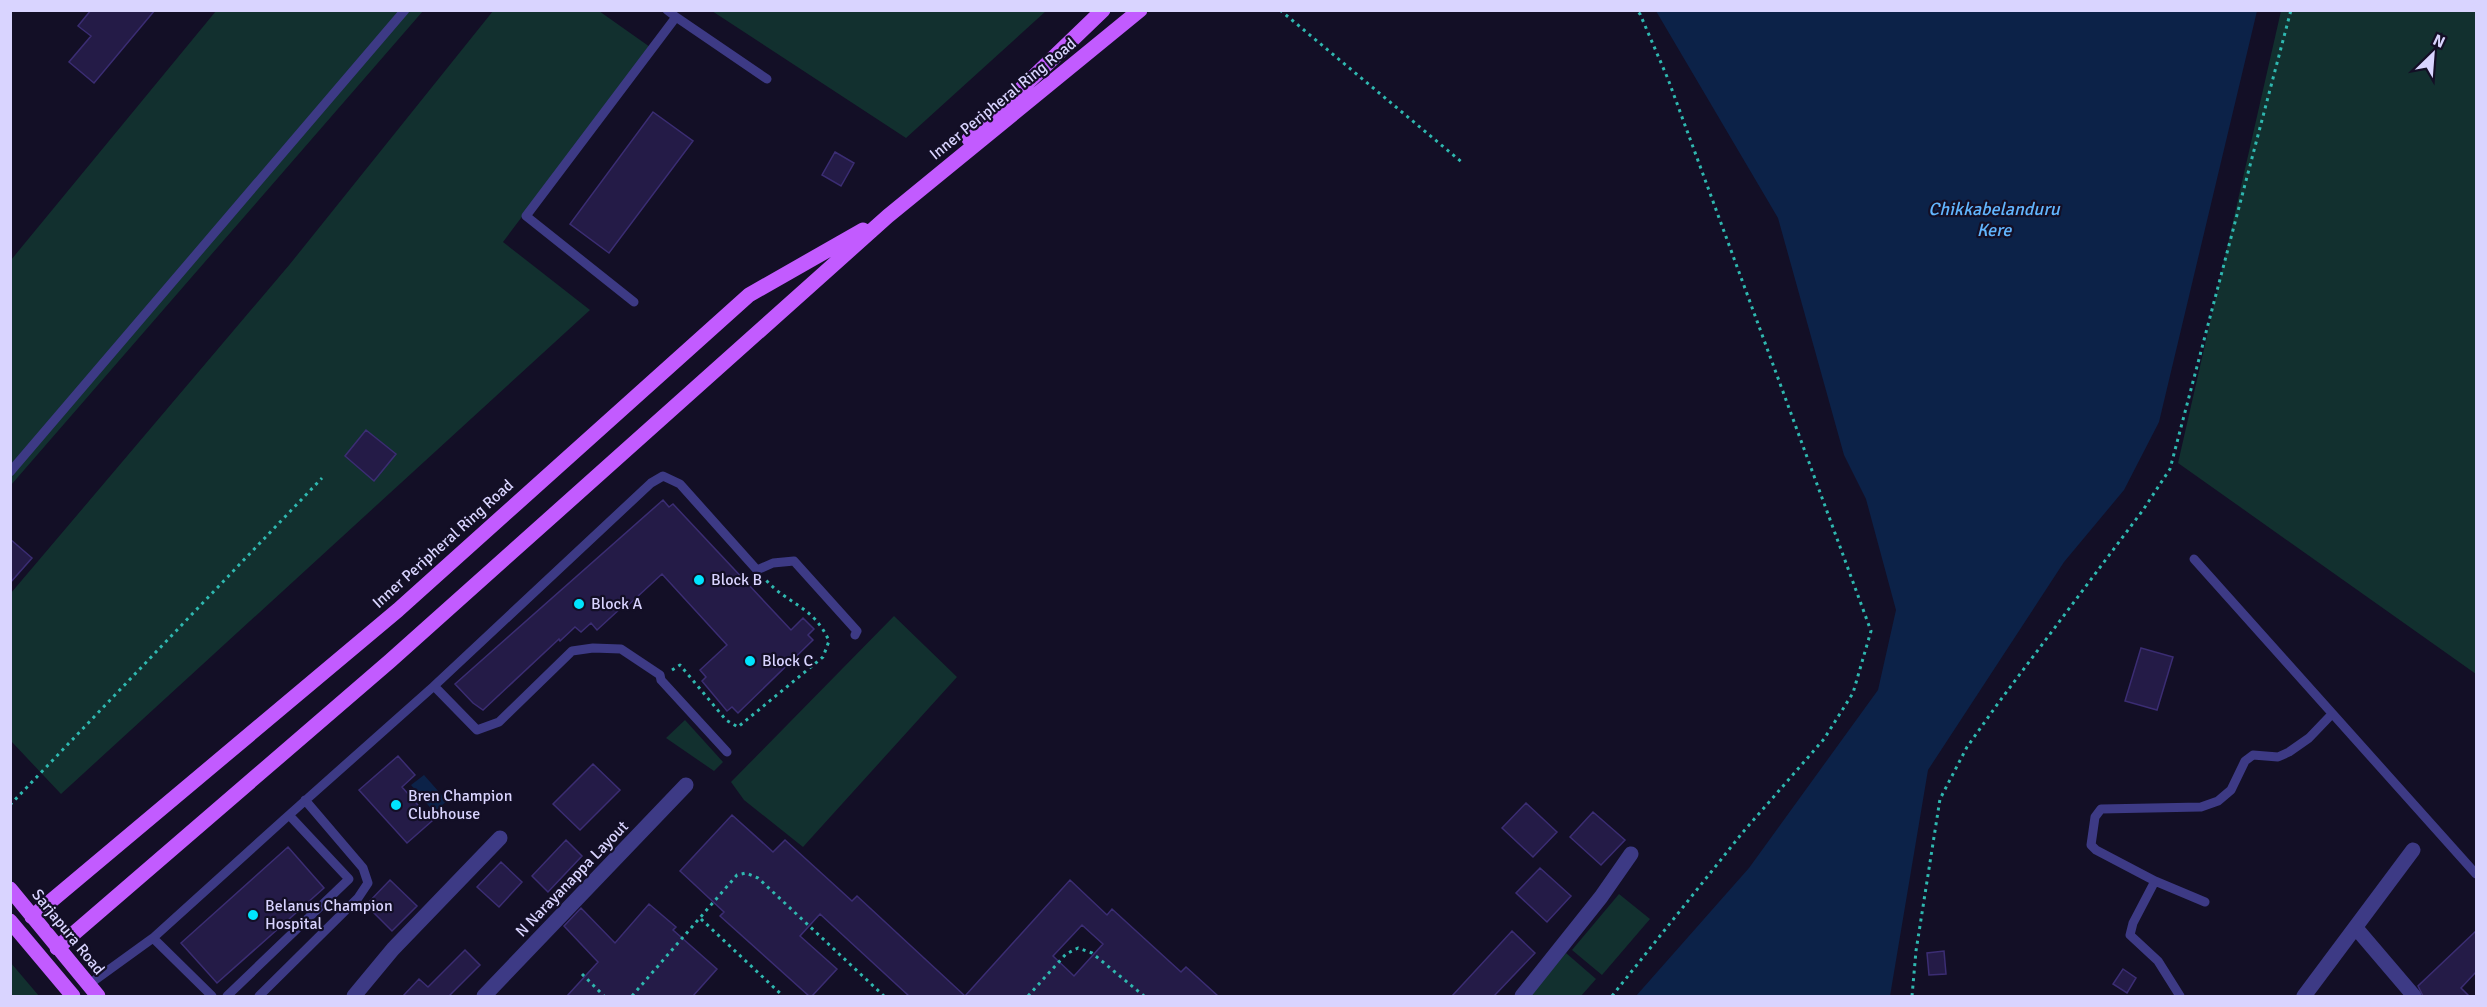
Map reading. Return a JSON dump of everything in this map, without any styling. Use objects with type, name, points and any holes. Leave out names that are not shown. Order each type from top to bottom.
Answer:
[{"type":"main road","name":"Inner Peripheral Ring Road","points":[[57,948],[390,661],[888,216],[1103,10]]},
{"type":"main road","name":"Inner Peripheral Ring Road","points":[[32,917],[398,610],[749,295],[888,216],[1140,10]]},
{"type":"main road","name":"Sarjapura Road","points":[[10,889],[93,991]]},
{"type":"main road","points":[[10,921],[73,996]]},
{"type":"street","name":"N Narayanappa Layout","points":[[484,996],[686,785]]},
{"type":"street","points":[[354,996],[393,949],[500,838]]},
{"type":"street","points":[[2304,996],[2413,850]]},
{"type":"street","points":[[1522,996],[1631,854]]},
{"type":"street","points":[[2356,927],[2414,996]]},
{"type":"lane","points":[[10,472],[405,10]]},
{"type":"lane","points":[[667,10],[767,79]]},
{"type":"lane","points":[[634,302],[526,216],[676,17]]},
{"type":"lane","points":[[93,991],[434,686],[651,483],[663,476],[680,484],[757,570],[773,563],[794,561],[857,631],[855,635]]},
{"type":"lane","points":[[2194,559],[2476,874]]},
{"type":"lane","points":[[434,686],[477,730],[499,722],[572,651],[592,648],[621,649],[660,675],[661,680],[727,752]]},
{"type":"lane","points":[[2205,903],[2155,881],[2096,850],[2091,844],[2095,817],[2101,808],[2201,807],[2218,801],[2231,790],[2245,761],[2253,755],[2278,756],[2289,752],[2309,738],[2332,714]]},
{"type":"lane","points":[[259,996],[358,898],[368,883],[363,868],[305,800]]},
{"type":"lane","points":[[226,996],[349,879],[289,815]]},
{"type":"lane","points":[[2155,881],[2133,923],[2130,935],[2158,961],[2180,996]]},
{"type":"lane","points":[[153,938],[212,996]]},
{"type":"path","points":[[1280,10],[1464,164]]},
{"type":"path","points":[[1612,996],[1743,832],[1824,739],[1853,693],[1871,631],[1668,79],[1640,14],[1636,10]]},
{"type":"path","points":[[1912,996],[1916,951],[1940,799],[1967,747],[2143,510],[2170,469],[2291,10]]},
{"type":"path","points":[[10,805],[322,478]]},
{"type":"path","points":[[660,675],[680,665],[726,720],[738,727],[823,657],[829,641],[824,630],[805,608],[773,588],[757,570]]},
{"type":"path","points":[[632,996],[737,875],[746,873],[758,878],[884,996]]},
{"type":"path","points":[[701,919],[783,996]]},
{"type":"path","points":[[1028,996],[1066,954],[1078,948],[1092,953],[1144,996]]},
{"type":"path","points":[[582,974],[604,996]]},
{"type":"green space","points":[[1046,10],[906,138],[712,11]]},
{"type":"green space","points":[[216,11],[423,11],[11,485],[11,260]]},
{"type":"green space","points":[[493,11],[599,11],[650,47],[503,242],[590,310],[61,794],[11,741],[11,593],[290,264]]},
{"type":"green space","points":[[2281,11],[2476,11],[2476,674],[2178,463]]},
{"type":"green space","points":[[894,616],[957,677],[803,847],[744,800],[731,782]]},
{"type":"green space","points":[[685,720],[723,762],[714,771],[666,738]]},
{"type":"green space","points":[[1619,894],[1650,919],[1602,975],[1572,950]]},
{"type":"green space","points":[[1566,953],[1596,979],[1581,996],[1529,996]]},
{"type":"green space","points":[[11,963],[39,996],[11,996]]},
{"type":"water","name":"Chikkabelanduru Kere","points":[[1656,11],[2257,11],[2159,422],[2124,490],[2064,562],[1928,770],[1890,996],[1636,996],[1749,868],[1878,690],[1896,610],[1866,499],[1844,455],[1778,218]]},
{"type":"water","points":[[424,775],[447,801],[434,812],[411,785]]},
{"type":"building","points":[[91,10],[155,10],[94,83],[69,62],[91,36],[78,26]]},
{"type":"building","points":[[653,112],[693,141],[609,253],[570,224]]},
{"type":"building","points":[[835,152],[854,163],[841,186],[822,175]]},
{"type":"building","points":[[366,430],[396,454],[374,481],[345,456]]},
{"type":"building","points":[[663,500],[669,507],[673,504],[791,630],[803,618],[814,629],[808,635],[813,640],[738,713],[732,707],[727,711],[702,681],[706,677],[700,670],[727,645],[662,574],[597,630],[591,623],[581,632],[575,627],[560,641],[559,639],[483,710],[473,703],[455,684]]},
{"type":"building","points":[[10,539],[32,558],[10,583]]},
{"type":"building","points":[[2141,648],[2173,657],[2157,710],[2125,701]]},
{"type":"building","name":"Bren Champion Clubhouse","points":[[398,756],[415,775],[402,787],[432,821],[407,843],[359,790]]},
{"type":"building","points":[[593,764],[620,790],[580,830],[553,804]]},
{"type":"building","points":[[1526,803],[1557,832],[1533,857],[1502,828]]},
{"type":"building","points":[[1593,812],[1625,840],[1601,865],[1570,837]]},
{"type":"building","points":[[732,815],[773,852],[785,840],[852,901],[857,896],[965,996],[909,996],[820,914],[800,936],[837,969],[812,996],[809,996],[720,916],[724,912],[680,871]]},
{"type":"building","points":[[566,840],[582,856],[548,892],[532,876]]},
{"type":"building","name":"Belanus Champion Hospital","points":[[288,847],[324,888],[217,983],[181,943]]},
{"type":"building","points":[[501,862],[522,882],[499,907],[477,887]]},
{"type":"building","points":[[1540,868],[1571,896],[1547,922],[1516,893]]},
{"type":"building","points":[[390,880],[417,906],[392,931],[366,905]]},
{"type":"building","points":[[1070,880],[1107,915],[1112,909],[1181,972],[1186,967],[1218,996],[965,996]],"holes":[[[1082,925],[1103,944],[1074,976],[1053,956]]]},
{"type":"building","points":[[649,904],[676,927],[673,930],[717,969],[693,996],[567,996],[598,962],[564,926],[581,908],[615,943]]},
{"type":"building","points":[[1512,931],[1535,953],[1494,996],[1452,996]]},
{"type":"building","points":[[2476,931],[2476,972],[2461,988],[2469,996],[2423,996],[2418,986]]},
{"type":"building","points":[[465,950],[480,965],[449,996],[403,996],[419,979],[428,987]]},
{"type":"building","points":[[1944,951],[1946,974],[1929,975],[1927,953]]},
{"type":"building","points":[[2123,969],[2136,978],[2127,993],[2113,984]]},
{"type":"place","name":"Block B","points":[[699,580]]},
{"type":"place","name":"Block A","points":[[579,604]]},
{"type":"place","name":"Block C","points":[[750,661]]},
{"type":"place","name":"Bren Champion Clubhouse","points":[[396,805]]},
{"type":"place","name":"Belanus Champion Hospital","points":[[253,915]]}]
